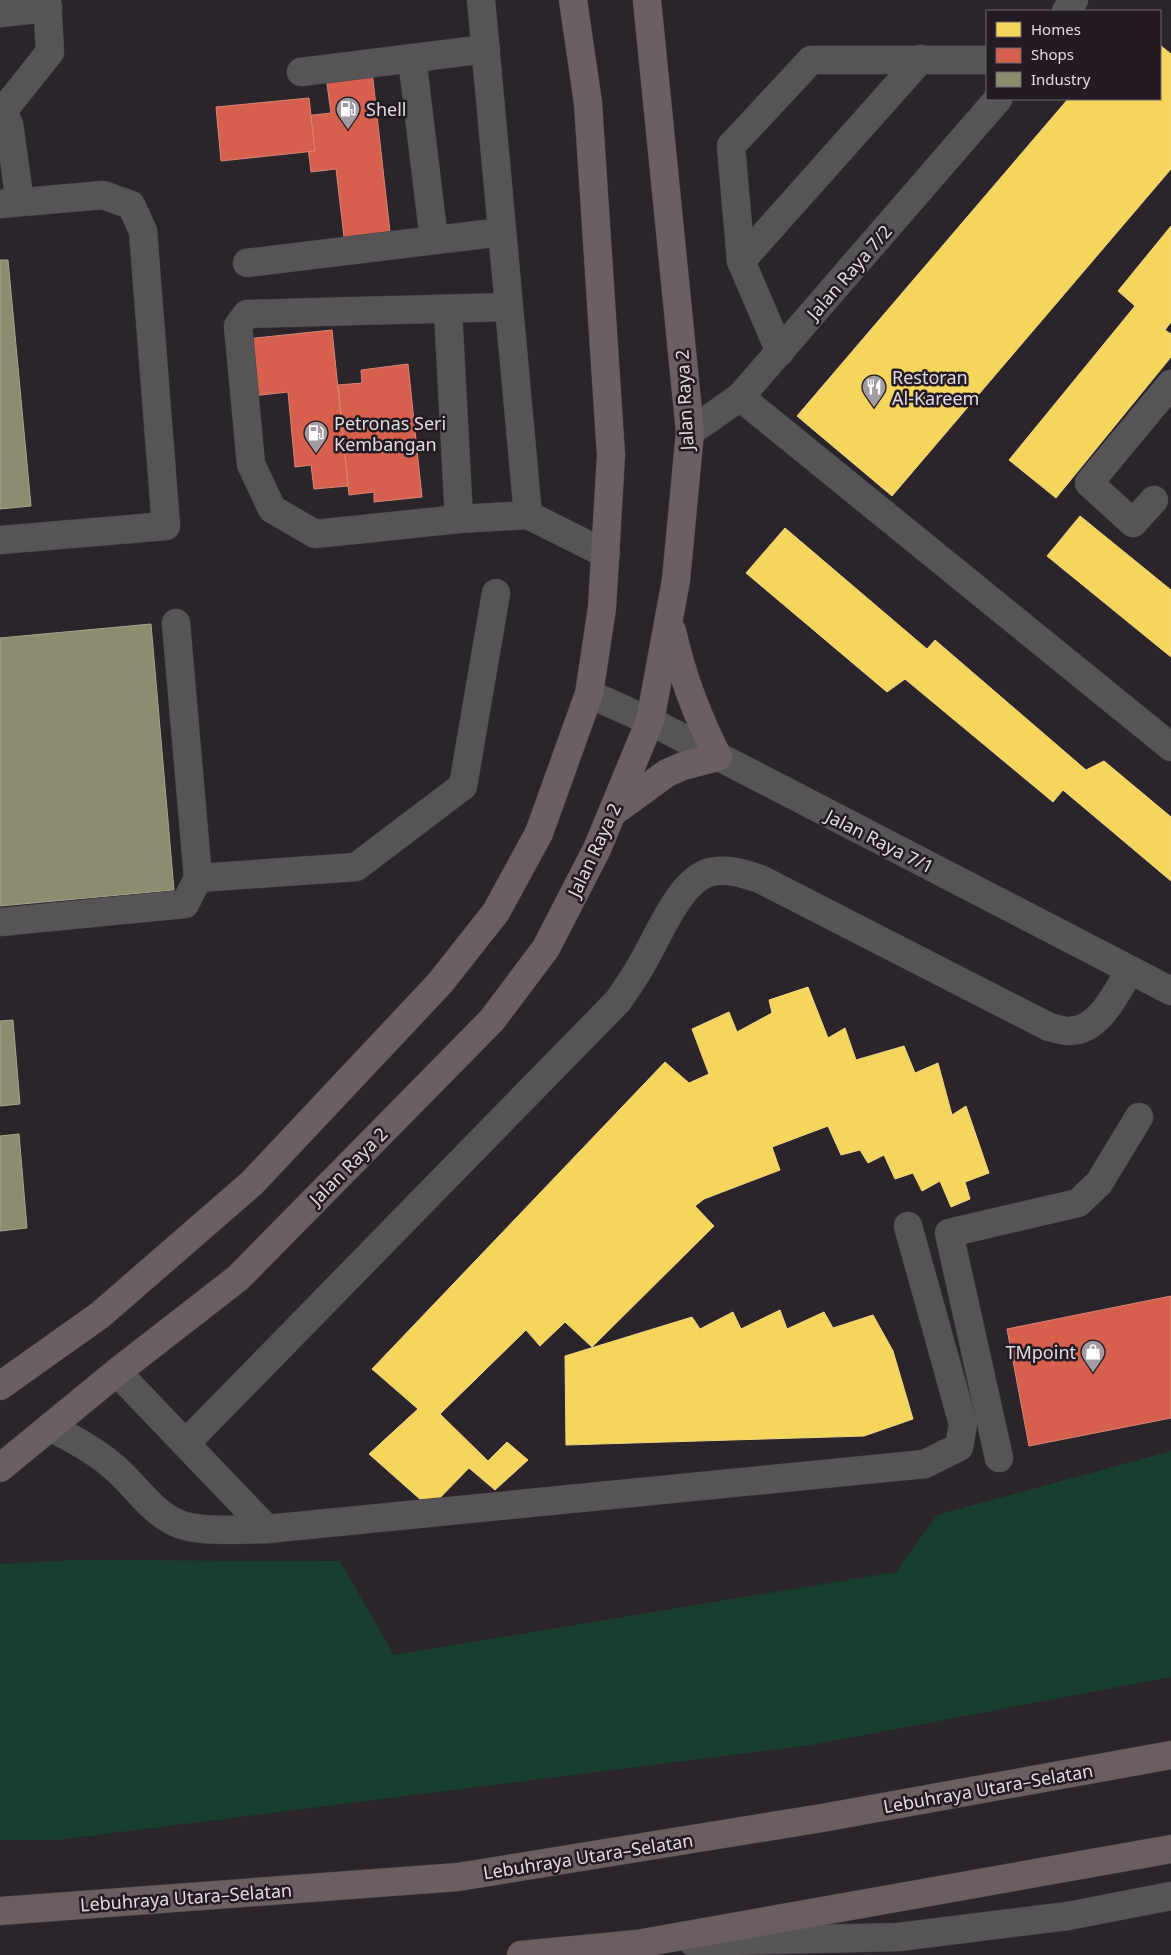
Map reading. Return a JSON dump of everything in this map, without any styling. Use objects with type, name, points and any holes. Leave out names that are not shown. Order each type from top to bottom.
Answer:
[{"type":"highway","name":"Lebuhraya Utara–Selatan","points":[[0,1911],[458,1877],[822,1818],[1171,1755]]},
{"type":"highway","points":[[522,1955],[637,1944],[1171,1849]]},
{"type":"main road","points":[[0,1386],[100,1315],[252,1183],[440,983],[496,912],[539,833],[589,694],[602,608],[611,455],[588,103],[573,0]]},
{"type":"main road","name":"Jalan Raya 2","points":[[0,1468],[117,1372],[238,1278],[492,1020],[546,948],[597,849],[650,722],[676,580],[690,432],[646,0]]},
{"type":"main road","points":[[612,813],[667,773],[683,766],[718,757],[696,715],[683,679],[669,620]]},
{"type":"street","points":[[481,0],[528,515]]},
{"type":"street","points":[[0,13],[47,4],[50,52],[2,109],[9,124],[10,203],[102,194],[131,205],[143,231],[166,526],[0,540]]},
{"type":"street","points":[[301,72],[486,49]]},
{"type":"street","points":[[412,58],[434,240]]},
{"type":"street","points":[[741,261],[921,59]]},
{"type":"street","points":[[780,352],[741,261],[731,146],[811,60],[986,60]]},
{"type":"street","name":"Jalan Raya 7/2","points":[[690,432],[740,397],[997,100]]},
{"type":"street","points":[[247,263],[502,232]]},
{"type":"street","points":[[509,308],[448,311],[247,314],[238,326],[251,464],[272,508],[315,534],[459,519],[528,515],[606,554]]},
{"type":"street","points":[[448,311],[459,519]]},
{"type":"street","points":[[1154,500],[1133,523],[1089,483],[1171,384]]},
{"type":"street","points":[[740,397],[1171,747]]},
{"type":"street","points":[[198,878],[356,867],[463,786],[496,593]]},
{"type":"street","points":[[0,922],[185,904],[198,878],[176,622]]},
{"type":"street","name":"Jalan Raya 7/1","points":[[589,694],[650,722],[1171,991]]},
{"type":"street","points":[[186,1443],[618,1001],[643,962],[668,916],[692,883],[711,872],[736,872],[760,879],[1048,1027],[1069,1031],[1089,1026],[1104,1011],[1130,970]]},
{"type":"street","points":[[999,1458],[950,1233],[1078,1203],[1099,1182],[1139,1117]]},
{"type":"street","points":[[50,1427],[88,1448],[113,1466],[155,1509],[178,1524],[199,1527],[267,1529],[925,1464],[958,1447],[963,1424],[908,1226]]},
{"type":"street","points":[[117,1372],[267,1529]]},
{"type":"street","points":[[637,1944],[899,1937],[1068,1916],[1171,1896]]},
{"type":"green space","points":[[1171,1451],[1171,1677],[811,1745],[57,1840],[0,1840],[0,1564],[71,1560],[340,1561],[394,1655],[896,1572],[937,1515]]},
{"type":"building: Homes","points":[[1161,46],[1171,54],[1171,169],[892,496],[797,416],[1067,100],[1161,100]]},
{"type":"building: Homes","points":[[1171,226],[1171,322],[1165,330],[1171,334],[1171,357],[1056,498],[1009,460],[1135,306],[1118,291]]},
{"type":"building: Homes","points":[[1080,516],[1171,590],[1171,657],[1047,556]]},
{"type":"building: Homes","points":[[785,528],[927,649],[935,640],[1086,770],[1104,761],[1171,817],[1171,881],[1063,790],[1053,802],[905,679],[887,692],[746,573]]},
{"type":"building: Homes","points":[[808,987],[828,1038],[845,1028],[856,1060],[904,1046],[915,1073],[938,1063],[952,1115],[966,1106],[989,1173],[965,1182],[970,1199],[951,1207],[940,1181],[922,1191],[913,1173],[895,1179],[884,1155],[868,1163],[860,1150],[841,1155],[828,1126],[772,1147],[780,1170],[704,1199],[695,1206],[714,1226],[592,1347],[565,1322],[540,1346],[526,1330],[440,1414],[488,1461],[507,1442],[528,1460],[495,1490],[469,1468],[430,1508],[369,1454],[418,1409],[372,1369],[665,1062],[689,1083],[709,1074],[692,1029],[729,1012],[737,1032],[772,1013],[769,1000]]},
{"type":"building: Homes","points":[[780,1310],[787,1329],[824,1312],[833,1328],[873,1315],[893,1351],[913,1419],[864,1436],[566,1445],[565,1356],[692,1317],[700,1329],[733,1312],[741,1329]]},
{"type":"building: Shops","points":[[372,71],[390,232],[344,237],[336,169],[311,172],[304,116],[331,113],[326,77]]},
{"type":"building: Shops","points":[[309,98],[315,151],[221,161],[216,107]]},
{"type":"building: Shops","points":[[332,330],[348,486],[314,489],[311,465],[295,467],[288,392],[252,396],[246,339]]},
{"type":"building: Shops","points":[[408,364],[422,497],[374,502],[374,492],[349,495],[338,385],[362,383],[361,370]]},
{"type":"building: Shops","name":"TMpoint","points":[[1171,1296],[1171,1418],[1029,1446],[1007,1329]]},
{"type":"building: Industry","points":[[0,260],[8,260],[31,506],[0,509]]},
{"type":"building: Industry","points":[[151,624],[174,890],[0,906],[0,638]]},
{"type":"building: Industry","points":[[13,1020],[20,1104],[0,1106],[0,1021]]},
{"type":"building: Industry","points":[[19,1134],[27,1228],[0,1231],[0,1136]]},
{"type":"place","name":"Shell","points":[[348,130]]},
{"type":"place","name":"Restoran Al-Kareem","points":[[874,408]]},
{"type":"place","name":"Petronas Seri Kembangan","points":[[316,454]]},
{"type":"place","name":"TMpoint","points":[[1093,1373]]}]
